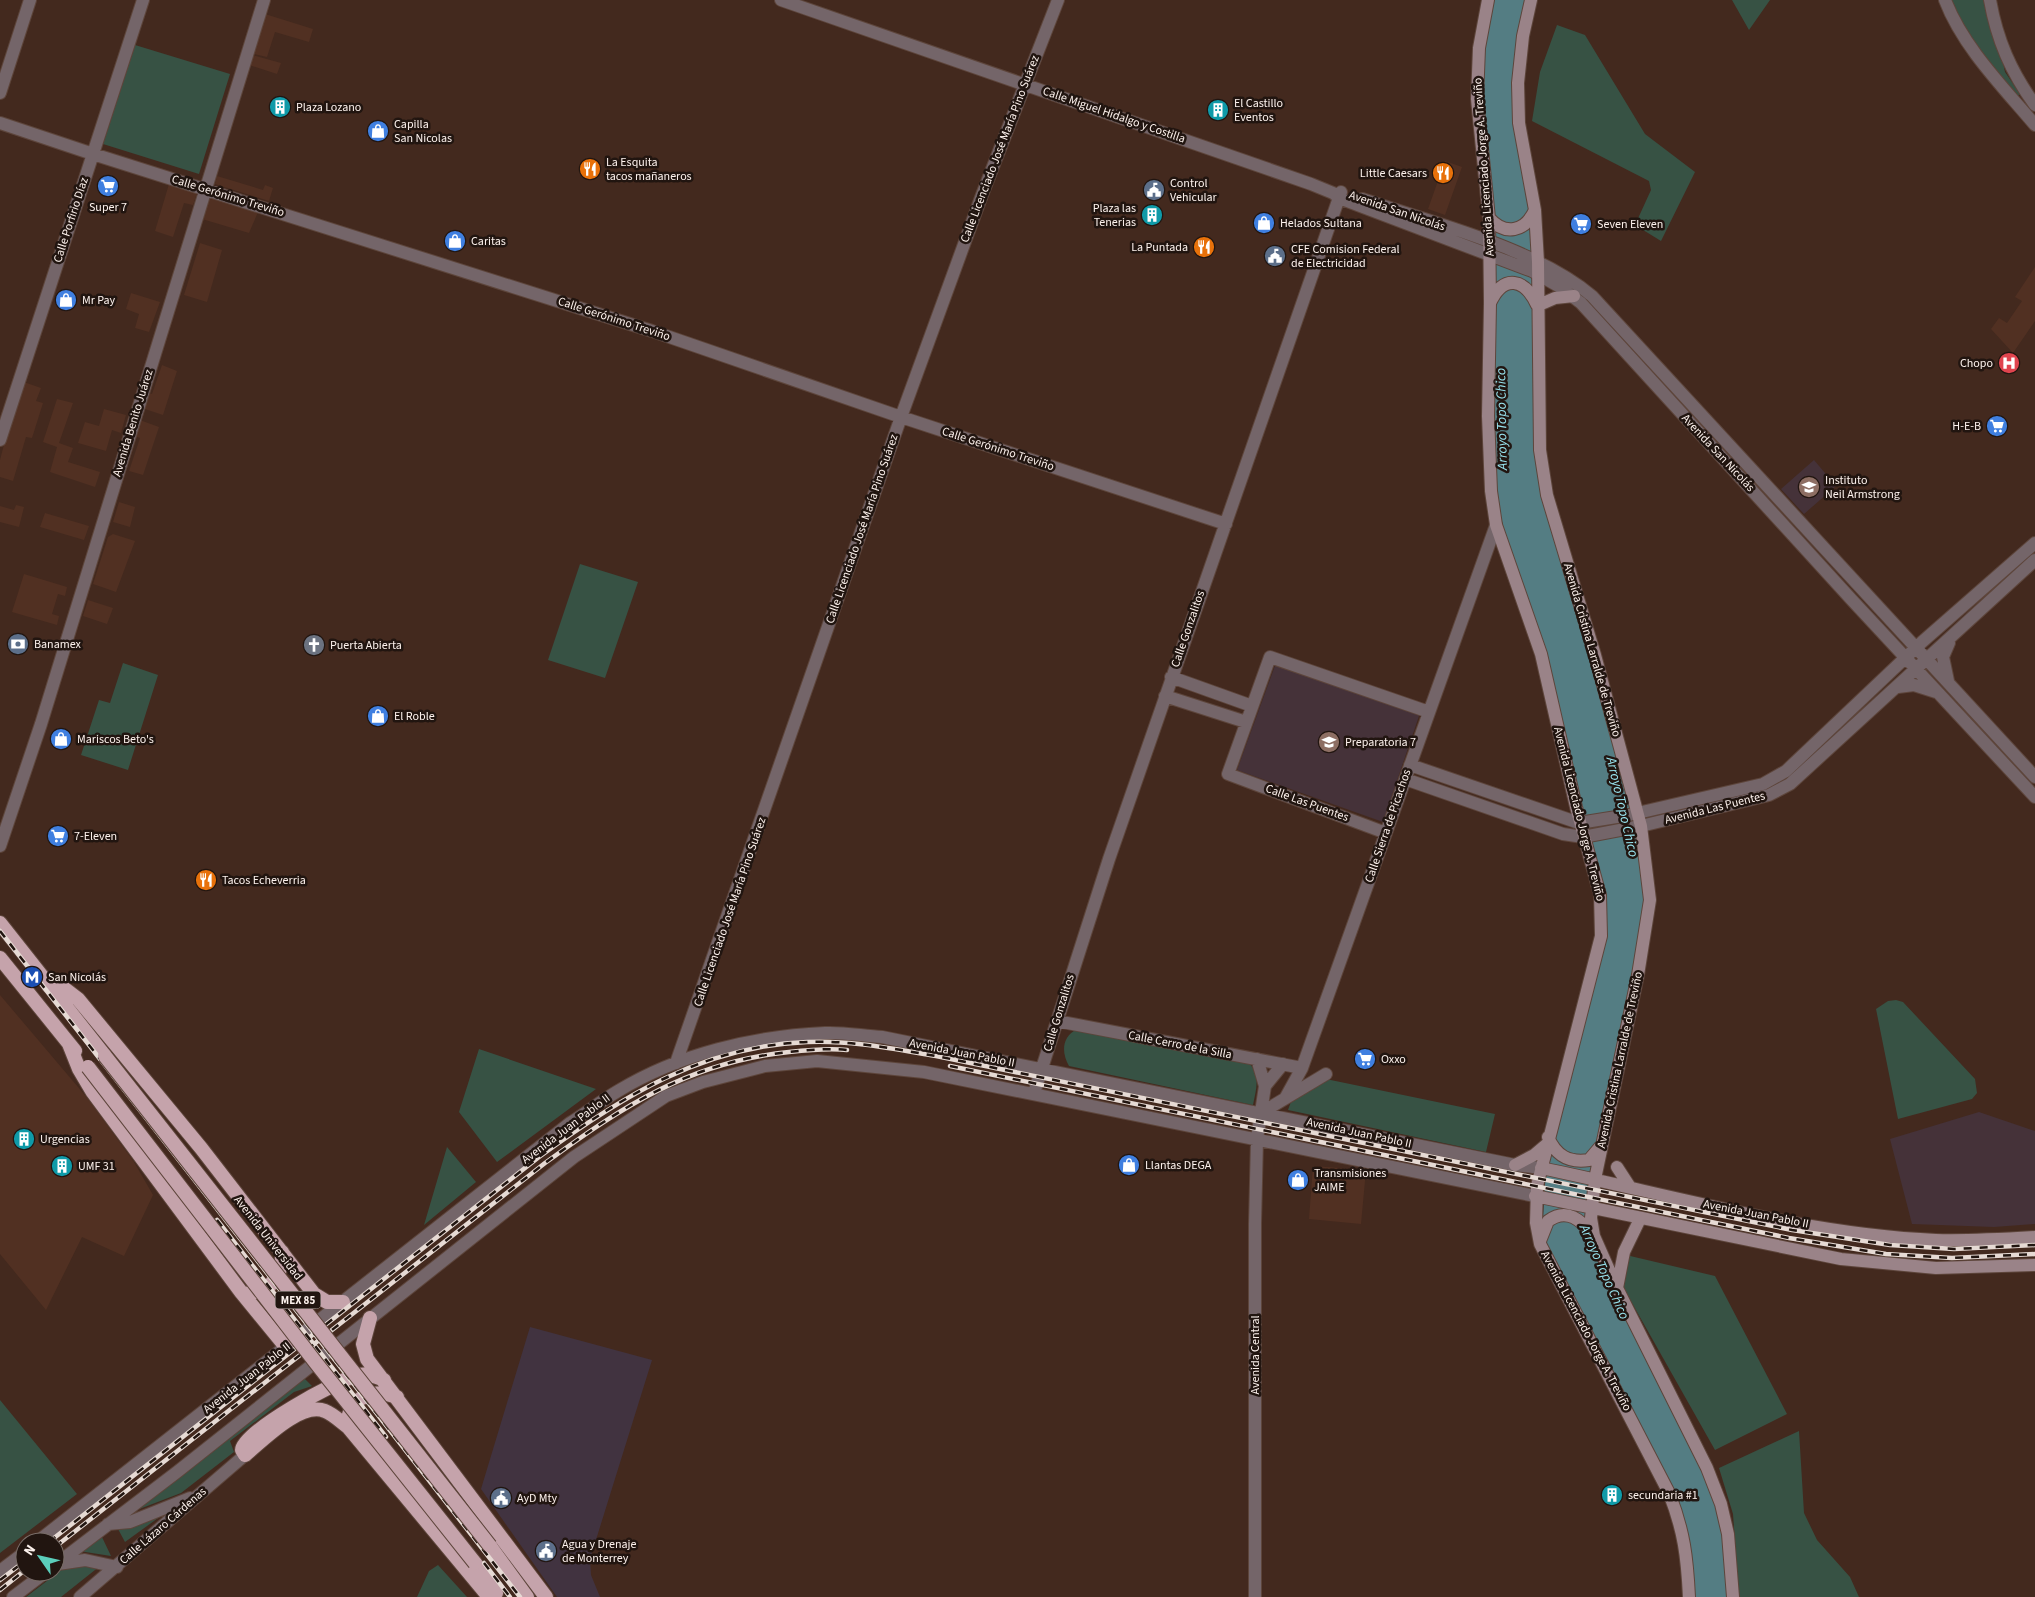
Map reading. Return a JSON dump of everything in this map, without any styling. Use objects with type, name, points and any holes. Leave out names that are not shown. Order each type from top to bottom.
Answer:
[{"type":"highway","name":"Avenida Universidad","points":[[0,923],[490,1546],[527,1597]]},
{"type":"highway","name":"MEX 85","points":[[0,958],[88,1068],[316,1363],[475,1562],[499,1597]]},
{"type":"highway","points":[[49,986],[65,989],[78,999],[201,1148],[318,1298],[327,1302],[343,1302]]},
{"type":"highway","points":[[69,1044],[79,1069],[92,1091],[241,1292],[286,1347]]},
{"type":"highway","points":[[241,1292],[258,1292],[273,1284],[281,1269],[282,1252]]},
{"type":"highway","points":[[370,1318],[364,1337],[364,1352],[367,1359],[546,1597]]},
{"type":"highway","points":[[384,1380],[373,1376],[356,1376],[304,1401],[246,1440],[242,1447],[245,1455],[294,1416],[305,1410],[316,1409],[326,1411],[348,1427],[489,1597]]},
{"type":"highway","points":[[348,1427],[350,1412],[354,1404],[365,1395],[381,1393],[397,1397]]},
{"type":"main road","name":"Avenida Licenciado Jorge A. Treviño","points":[[1488,0],[1480,48],[1477,99],[1494,250],[1488,416],[1490,491],[1496,525],[1541,654],[1583,822],[1602,909],[1601,936],[1549,1142],[1538,1197],[1536,1223],[1541,1239],[1669,1493],[1683,1532],[1687,1553],[1689,1597]]},
{"type":"main road","name":"Avenida Cristina Larralde de Treviño","points":[[1531,0],[1523,36],[1518,83],[1519,123],[1533,214],[1536,266],[1539,427],[1546,495],[1596,655],[1636,827],[1650,900],[1638,975],[1598,1150],[1588,1207],[1590,1232],[1707,1468],[1728,1534],[1733,1597]]},
{"type":"main road","points":[[1492,220],[1504,229],[1515,230],[1521,228],[1533,214]]},
{"type":"main road","points":[[1492,299],[1505,285],[1518,283],[1526,287],[1537,303],[1554,298],[1574,296]]},
{"type":"main road","points":[[1514,1165],[1534,1155],[1549,1142],[1563,1157],[1571,1160],[1589,1160],[1598,1150]]},
{"type":"main road","points":[[1617,1167],[1630,1187]]},
{"type":"main road","name":"Avenida Juan Pablo II","points":[[1544,1169],[1800,1223],[1902,1238],[1979,1240],[2035,1237]]},
{"type":"main road","name":"Avenida Juan Pablo II","points":[[1538,1197],[1841,1259],[1897,1266],[1975,1268],[2035,1265]]},
{"type":"main road","points":[[1541,1239],[1548,1221],[1563,1214],[1576,1218],[1590,1232]]},
{"type":"main road","points":[[1617,1288],[1624,1252],[1640,1219]]},
{"type":"street","points":[[0,94],[30,0]]},
{"type":"street","name":"Calle Porfirio Díaz","points":[[0,440],[143,0]]},
{"type":"street","name":"Avenida Benito Juárez","points":[[0,846],[41,724],[264,0]]},
{"type":"street","name":"Calle Miguel Hidalgo y Costilla","points":[[782,0],[1338,194]]},
{"type":"street","name":"Calle Licenciado José María Pino Suárez","points":[[676,1063],[901,417],[1058,0]]},
{"type":"street","points":[[1945,0],[1954,21],[1964,37],[2035,126]]},
{"type":"street","points":[[1990,0],[2002,49],[2015,76],[2035,106]]},
{"type":"street","name":"Calle Gerónimo Treviño","points":[[0,123],[643,328],[901,417],[1226,524]]},
{"type":"street","name":"Avenida San Nicolás","points":[[1338,194],[1567,277],[1592,296],[2035,777]]},
{"type":"street","name":"Calle Gonzalitos","points":[[1034,1093],[1103,877],[1171,677],[1304,302],[1338,194]]},
{"type":"street","name":"Avenida San Nicolás","points":[[1536,266],[1574,296],[2035,797]]},
{"type":"street","name":"Calle Sierra de Picachos","points":[[1261,1113],[1286,1097],[1302,1068],[1496,525]]},
{"type":"street","name":"Avenida Las Puentes","points":[[1410,765],[1583,822],[1633,814],[1763,784],[1776,778],[1916,648],[2035,543]]},
{"type":"street","name":"Avenida Las Puentes","points":[[1405,779],[1564,834],[1586,836],[1636,827],[1775,793],[1790,784],[1898,688],[2035,560]]},
{"type":"street","points":[[1900,631],[1919,635],[1937,630]]},
{"type":"street","points":[[1950,685],[1944,668],[1943,657],[1953,636]]},
{"type":"street","points":[[1889,640],[1894,656],[1890,673]]},
{"type":"street","points":[[1165,696],[1246,722],[1270,657],[1429,712]]},
{"type":"street","points":[[1171,677],[1252,706]]},
{"type":"street","points":[[1898,688],[1914,684],[1940,694]]},
{"type":"street","name":"Calle Las Puentes","points":[[1246,722],[1228,774],[1386,833]]},
{"type":"street","name":"Calle Cerro de la Silla","points":[[1057,1021],[1302,1068]]},
{"type":"street","points":[[1059,1072],[1054,1056],[1057,1043],[1061,1034],[1071,1024]]},
{"type":"street","name":"Avenida Juan Pablo II","points":[[51,1532],[570,1123],[618,1090],[676,1063],[752,1041],[827,1033],[882,1037],[1514,1165],[1544,1169]]},
{"type":"street","points":[[1258,1059],[1266,1086]]},
{"type":"street","name":"Avenida Juan Pablo II","points":[[65,1557],[177,1472],[574,1157],[660,1098],[703,1082],[765,1066],[818,1062],[924,1072],[1538,1197]]},
{"type":"street","points":[[1266,1086],[1283,1064]]},
{"type":"street","points":[[1286,1097],[1326,1074]]},
{"type":"street","name":"Avenida Central","points":[[1256,1597],[1255,1224],[1257,1139],[1266,1086]]},
{"type":"street","name":"Calle Lázaro Cárdenas","points":[[80,1597],[245,1455]]},
{"type":"street","points":[[108,1524],[130,1522],[199,1494]]},
{"type":"street","points":[[0,1571],[15,1560]]},
{"type":"street","points":[[65,1563],[85,1560],[117,1567]]},
{"type":"street","points":[[13,1597],[33,1582]]},
{"type":"shaded area","points":[[265,14],[313,29],[309,42],[275,32],[267,57],[254,54]]},
{"type":"shaded area","points":[[252,55],[281,63],[277,74],[249,65]]},
{"type":"shaded area","points":[[1445,161],[1462,167],[1445,215],[1428,209]]},
{"type":"shaded area","points":[[217,176],[263,190],[265,185],[273,188],[269,201],[215,184]]},
{"type":"shaded area","points":[[169,184],[197,193],[193,205],[184,203],[173,237],[155,231]]},
{"type":"shaded area","points":[[209,197],[258,212],[249,233],[202,219]]},
{"type":"shaded area","points":[[200,243],[222,250],[207,302],[184,295]]},
{"type":"shaded area","points":[[2035,267],[2035,321],[2013,353],[1991,329],[1999,318],[2007,323],[2022,301],[2015,297]]},
{"type":"shaded area","points":[[131,293],[160,302],[149,332],[135,328],[139,314],[126,309]]},
{"type":"shaded area","points":[[162,365],[177,371],[163,415],[142,408],[147,392],[152,394]]},
{"type":"shaded area","points":[[21,381],[41,388],[36,401],[43,403],[32,438],[26,437],[13,481],[0,477],[0,460],[13,410],[16,411],[19,402],[15,400]]},
{"type":"shaded area","points":[[57,399],[73,403],[59,443],[73,448],[68,462],[100,472],[95,487],[50,472],[57,447],[43,442]]},
{"type":"shaded area","points":[[104,409],[126,415],[121,433],[112,430],[106,451],[78,443],[85,422],[99,426]]},
{"type":"shaded area","points":[[137,419],[159,427],[143,475],[129,471],[140,438],[132,435]]},
{"type":"shaded area","name":"Instituto Neil Armstrong","points":[[1814,460],[1836,486],[1804,514],[1781,489]]},
{"type":"shaded area","points":[[119,502],[135,507],[130,527],[113,522]]},
{"type":"shaded area","points":[[16,505],[24,507],[19,527],[0,522],[0,506],[14,510]]},
{"type":"shaded area","points":[[45,513],[89,526],[84,540],[40,527]]},
{"type":"shaded area","points":[[113,534],[135,541],[116,592],[93,584],[108,537]]},
{"type":"shaded area","points":[[24,574],[67,587],[65,596],[58,594],[52,614],[59,616],[57,625],[12,612]]},
{"type":"shaded area","points":[[88,600],[113,608],[107,624],[83,616]]},
{"type":"shaded area","name":"Preparatoria 7","points":[[1276,663],[1420,713],[1383,822],[1237,770]]},
{"type":"shaded area","points":[[0,995],[89,1100],[134,1162],[153,1195],[124,1256],[82,1237],[46,1310],[0,1254]]},
{"type":"shaded area","points":[[1979,1112],[2035,1131],[2035,1224],[1994,1227],[1912,1224],[1890,1139]]},
{"type":"shaded area","points":[[1313,1166],[1366,1170],[1361,1224],[1309,1219]]},
{"type":"shaded area","points":[[530,1327],[652,1360],[590,1559],[591,1575],[600,1597],[557,1597],[481,1489]]},
{"type":"green space","points":[[1732,0],[1770,0],[1749,30]]},
{"type":"green space","points":[[1945,0],[1990,0],[2005,72],[2020,94],[2016,97],[1964,37]]},
{"type":"green space","points":[[1557,25],[1585,35],[1645,134],[1695,172],[1661,241],[1635,225],[1651,190],[1649,181],[1532,121],[1540,72]]},
{"type":"green space","points":[[135,45],[230,74],[199,174],[103,144]]},
{"type":"green space","points":[[580,564],[638,582],[605,678],[548,660]]},
{"type":"green space","points":[[123,663],[158,675],[128,770],[81,755],[99,700],[110,703]]},
{"type":"green space","points":[[1896,1000],[1903,1002],[1975,1079],[1977,1093],[1972,1099],[1898,1119],[1876,1009],[1888,1001]]},
{"type":"green space","points":[[1077,1029],[1249,1063],[1253,1068],[1256,1078],[1253,1105],[1069,1066],[1066,1061],[1064,1045],[1068,1036]]},
{"type":"green space","points":[[479,1049],[596,1089],[497,1162],[459,1112]]},
{"type":"green space","points":[[1321,1078],[1495,1114],[1486,1152],[1288,1110],[1293,1096]]},
{"type":"green space","points":[[447,1147],[476,1182],[424,1225]]},
{"type":"green space","points":[[1626,1255],[1715,1276],[1787,1414],[1715,1450],[1619,1280]]},
{"type":"green space","points":[[301,1375],[312,1386],[294,1392],[230,1441],[234,1452],[181,1493],[129,1513]]},
{"type":"green space","points":[[0,1400],[77,1494],[27,1532],[15,1532],[15,1542],[0,1553]]},
{"type":"green space","points":[[1799,1431],[1804,1513],[1817,1540],[1850,1577],[1859,1597],[1739,1597],[1733,1514],[1719,1468]]},
{"type":"green space","points":[[176,1505],[125,1542],[118,1529]]},
{"type":"green space","points":[[101,1535],[111,1556],[79,1551]]},
{"type":"green space","points":[[73,1561],[100,1566],[61,1597],[26,1597],[46,1582],[65,1582],[65,1567]]},
{"type":"green space","points":[[438,1565],[467,1597],[417,1597],[429,1571]]},
{"type":"water","name":"Arroyo Topo Chico","points":[[1488,0],[1531,0],[1518,83],[1535,210],[1540,450],[1641,826],[1650,900],[1602,1145],[1585,1206],[1721,1504],[1733,1597],[1689,1597],[1683,1532],[1542,1234],[1546,1169],[1602,925],[1541,654],[1496,525],[1490,314],[1477,99]]},
{"type":"railway","points":[[0,931],[520,1597]]},
{"type":"railway","points":[[62,1532],[539,1157],[570,1135],[632,1095],[664,1078],[732,1053],[769,1046],[807,1042],[840,1042],[936,1056],[1792,1230],[1890,1245],[1954,1249],[2035,1245]]},
{"type":"railway","points":[[65,1539],[545,1163],[630,1105],[689,1076],[753,1057],[811,1050],[847,1050]]},
{"type":"railway","points":[[950,1066],[1789,1238],[1886,1254],[1952,1258],[2035,1254]]},
{"type":"railway","points":[[217,1220],[386,1437]]},
{"type":"railway","points":[[484,1563],[510,1597]]},
{"type":"railway","points":[[0,1580],[15,1569]]},
{"type":"railway","points":[[0,1590],[15,1578]]},
{"type":"place","name":"Plaza Lozano","points":[[280,107]]},
{"type":"place","name":"El Castillo Eventos","points":[[1218,110]]},
{"type":"place","name":"Capilla San Nicolas","points":[[378,131]]},
{"type":"place","name":"La Esquita tacos mañaneros","points":[[590,169]]},
{"type":"place","name":"Little Caesars","points":[[1443,173]]},
{"type":"place","name":"Super 7","points":[[108,186]]},
{"type":"place","name":"Control Vehicular","points":[[1154,190]]},
{"type":"place","name":"Plaza las Tenerias","points":[[1152,215]]},
{"type":"place","name":"Helados Sultana","points":[[1264,223]]},
{"type":"place","name":"Seven Eleven","points":[[1581,224]]},
{"type":"place","name":"Caritas","points":[[455,241]]},
{"type":"place","name":"La Puntada","points":[[1204,247]]},
{"type":"place","name":"CFE Comision Federal de Electricidad","points":[[1275,256]]},
{"type":"place","name":"Mr Pay","points":[[66,300]]},
{"type":"place","name":"Chopo","points":[[2009,363]]},
{"type":"place","name":"H-E-B","points":[[1997,426]]},
{"type":"place","name":"Instituto Neil Armstrong","points":[[1809,487]]},
{"type":"place","name":"Banamex","points":[[18,644]]},
{"type":"place","name":"Puerta Abierta","points":[[314,645]]},
{"type":"place","name":"El Roble","points":[[378,716]]},
{"type":"place","name":"Mariscos Beto's","points":[[61,739]]},
{"type":"place","name":"Preparatoria 7","points":[[1329,742]]},
{"type":"place","name":"7-Eleven","points":[[58,836]]},
{"type":"place","name":"Tacos Echeverria","points":[[206,880]]},
{"type":"place","name":"San Nicolás","points":[[32,977]]},
{"type":"place","name":"Oxxo","points":[[1365,1059]]},
{"type":"place","name":"Urgencias","points":[[24,1139]]},
{"type":"place","name":"Llantas DEGA","points":[[1129,1165]]},
{"type":"place","name":"UMF 31","points":[[62,1166]]},
{"type":"place","name":"Transmisiones JAIME","points":[[1298,1180]]},
{"type":"place","name":"secundaria #1","points":[[1612,1495]]},
{"type":"place","name":"AyD Mty","points":[[501,1498]]},
{"type":"place","name":"Agua y Drenaje de Monterrey","points":[[546,1551]]}]
